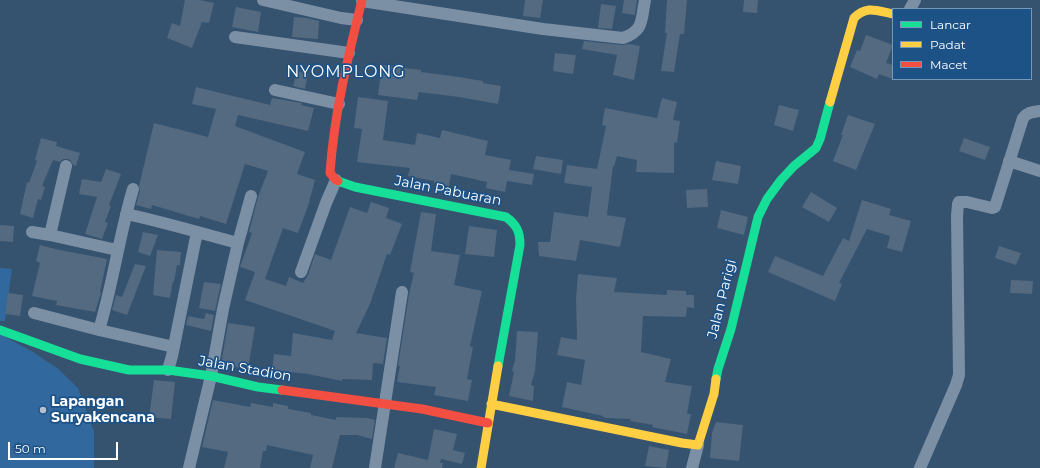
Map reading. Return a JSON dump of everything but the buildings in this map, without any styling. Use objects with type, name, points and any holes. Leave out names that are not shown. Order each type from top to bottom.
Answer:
[{"type":"street","points":[[263,0],[356,20]]},
{"type":"street","points":[[301,272],[336,180],[330,173],[332,142],[356,20],[362,1],[543,28],[623,38],[633,35],[640,27],[645,0]]},
{"type":"street","name":"Jalan Parigi","points":[[696,445],[705,425],[714,394],[718,369],[731,329],[758,217],[767,199],[781,180],[794,166],[816,148],[820,139],[854,18],[859,12],[865,9],[892,14]]},
{"type":"street","points":[[235,37],[349,53]]},
{"type":"street","points":[[275,90],[340,104]]},
{"type":"street","points":[[920,468],[959,375],[958,204],[959,202],[967,202],[994,208],[1023,118],[1030,112],[1040,111]]},
{"type":"street","points":[[1009,161],[1040,171]]},
{"type":"street","points":[[50,235],[66,166]]},
{"type":"street","name":"Jalan Pabuaran","points":[[336,180],[355,187],[506,217],[515,222],[520,234],[520,245],[481,468]]},
{"type":"street","points":[[99,330],[108,300],[117,250],[133,189]]},
{"type":"street","points":[[189,468],[211,376],[223,309],[238,243],[251,196]]},
{"type":"street","points":[[126,214],[180,226],[238,243]]},
{"type":"street","points":[[32,232],[117,250]]},
{"type":"street","points":[[168,370],[197,232]]},
{"type":"street","points":[[375,468],[402,292]]},
{"type":"street","points":[[34,313],[174,347]]},
{"type":"street","name":"Jalan Stadion","points":[[0,330],[80,359],[129,370],[168,370],[211,376],[258,387],[422,409],[488,423]]},
{"type":"street","points":[[491,404],[696,445],[692,468]]},
{"type":"shaded area","points":[[0,268],[12,269],[5,321],[0,321]]},
{"type":"shaded area","name":"Lapangan Suryakencana","points":[[0,334],[33,352],[57,368],[78,388],[94,432],[94,468],[0,468]]},
{"type":"traffic: fast","points":[[716,379],[731,329],[758,217],[767,199],[781,180],[794,166],[816,148],[820,139],[830,102]]},
{"type":"traffic: fast","points":[[338,181],[355,187],[506,217],[513,223],[519,236],[520,245],[498,366]]},
{"type":"traffic: fast","points":[[0,330],[80,359],[129,370],[168,370],[211,376],[258,387],[282,390]]},
{"type":"traffic: slow","points":[[830,102],[854,18],[863,11],[868,10],[892,14]]},
{"type":"traffic: slow","points":[[481,468],[498,366]]},
{"type":"traffic: slow","points":[[491,404],[698,445],[714,394],[716,379]]},
{"type":"traffic: jam","points":[[338,181],[330,173],[332,151],[338,107],[362,0]]},
{"type":"traffic: jam","points":[[282,390],[422,409],[488,423]]},
{"type":"place","name":"Lapangan Suryakencana","points":[[43,410]]},
{"type":"district","name":"NYOMPLONG","points":[[346,72]]}]
